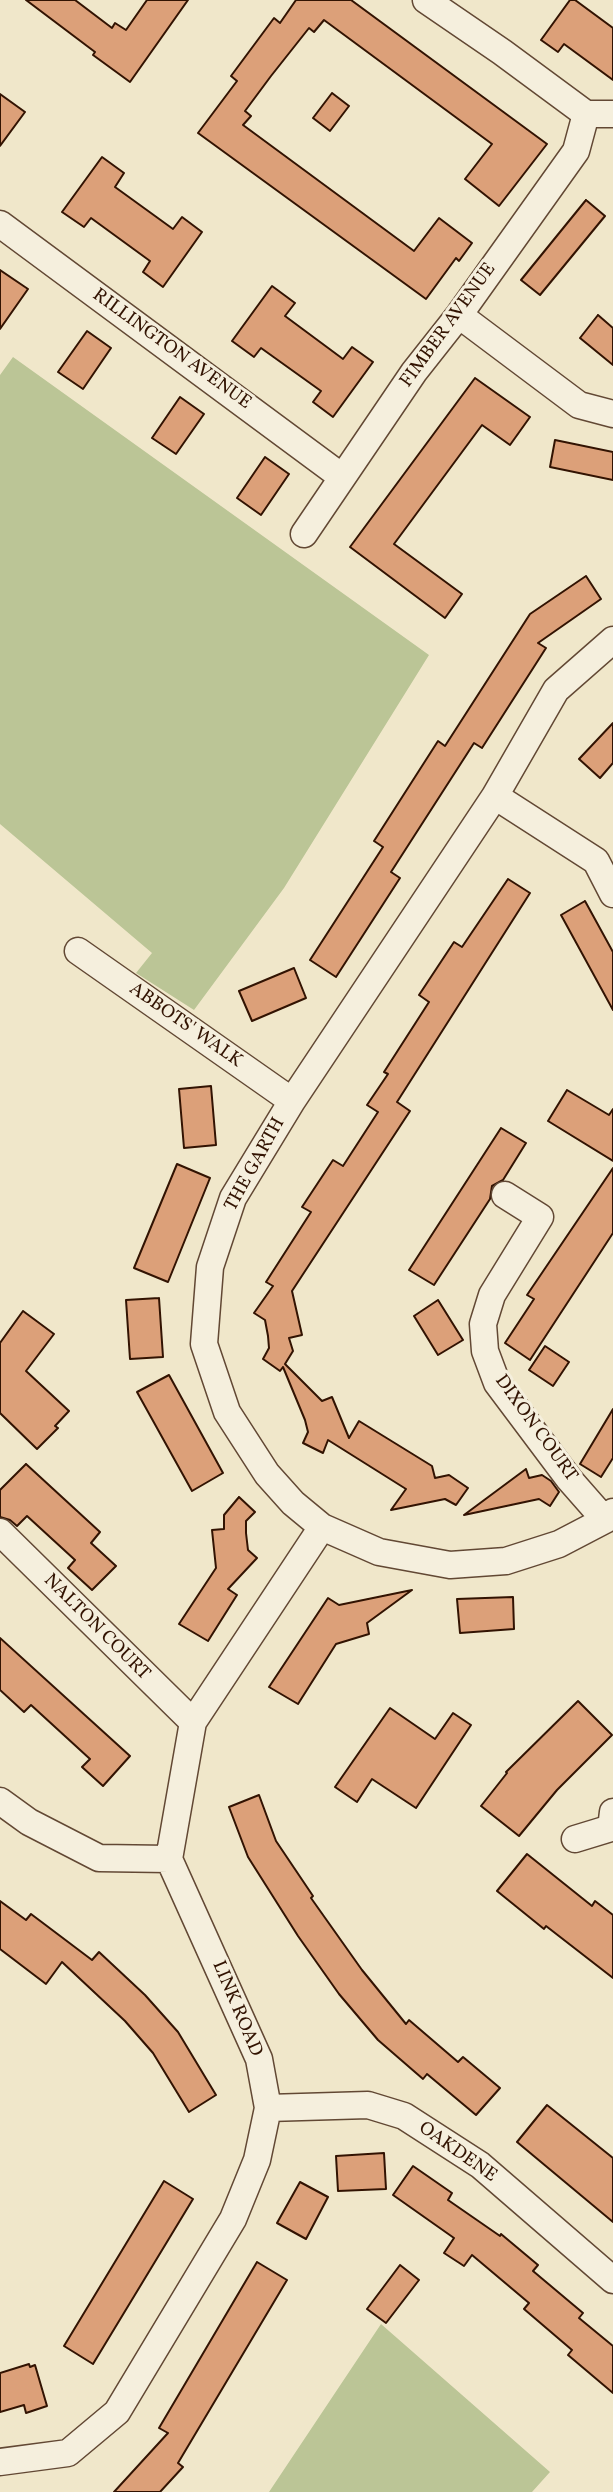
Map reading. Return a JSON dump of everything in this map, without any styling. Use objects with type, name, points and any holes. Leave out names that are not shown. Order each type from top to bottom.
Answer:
[{"type":"street","points":[[426,0],[502,51],[586,114],[613,114]]},
{"type":"street","name":"FIMBER AVENUE","points":[[304,534],[414,372],[576,151],[586,114]]},
{"type":"street","name":"RILLINGTON AVENUE","points":[[0,224],[342,477]]},
{"type":"street","points":[[458,315],[579,405],[613,414]]},
{"type":"street","name":"THE GARTH","points":[[609,1516],[559,1544],[506,1560],[450,1565],[379,1552],[322,1527],[293,1503],[267,1474],[227,1412],[204,1344],[210,1267],[233,1198],[292,1101],[495,796],[556,690],[613,640]]},
{"type":"street","points":[[495,796],[605,861],[613,894]]},
{"type":"street","name":"ABBOTS' WALK","points":[[78,951],[292,1101]]},
{"type":"street","name":"DIXON COURT","points":[[506,1195],[540,1217],[492,1295],[483,1324],[485,1351],[497,1383],[569,1479],[609,1516]]},
{"type":"street","points":[[0,1801],[29,1822],[100,1858],[169,1859],[192,1723],[322,1527]]},
{"type":"street","name":"NALTON COURT","points":[[0,1532],[192,1723]]},
{"type":"street","points":[[575,1839],[612,1823]]},
{"type":"street","name":"LINK ROAD","points":[[0,2462],[68,2453],[117,2412],[233,2219],[257,2160],[268,2108],[259,2059],[169,1859]]},
{"type":"street","name":"OAKDENE","points":[[268,2108],[368,2105],[404,2116],[480,2165],[613,2280]]},
{"type":"green space","points":[[13,357],[429,655],[284,888],[194,1010],[136,973],[152,953],[0,824],[0,375]]},
{"type":"green space","points":[[381,2324],[550,2472],[532,2492],[269,2492]]},
{"type":"building","points":[[26,0],[75,0],[112,28],[115,23],[126,30],[147,0],[188,0],[130,82]]},
{"type":"building","points":[[296,0],[351,0],[547,144],[499,206],[465,179],[492,144],[324,20],[314,32],[309,28],[271,76],[245,111],[251,116],[243,125],[414,251],[439,218],[472,243],[459,261],[456,258],[426,299],[198,133],[237,81],[231,76],[274,18],[280,23]]},
{"type":"building","points":[[570,0],[575,0],[613,28],[613,80],[564,44],[558,52],[541,40]]},
{"type":"building","points":[[332,93],[349,106],[330,131],[313,118]]},
{"type":"building","points":[[0,94],[25,112],[0,146]]},
{"type":"building","points":[[102,157],[124,173],[115,187],[173,229],[182,217],[202,232],[163,287],[143,272],[150,261],[91,218],[84,227],[62,212]]},
{"type":"building","points":[[586,200],[605,216],[540,295],[521,280]]},
{"type":"building","points":[[0,270],[28,289],[0,329]]},
{"type":"building","points":[[272,286],[295,303],[285,316],[343,359],[352,347],[373,362],[333,417],[313,402],[321,391],[261,348],[254,357],[232,341]]},
{"type":"building","points":[[598,315],[613,328],[613,365],[580,338]]},
{"type":"building","points":[[87,331],[111,348],[83,389],[58,372]]},
{"type":"building","points":[[475,378],[530,417],[510,445],[482,425],[394,544],[462,594],[445,618],[350,547]]},
{"type":"building","points":[[180,397],[204,414],[176,454],[152,438]]},
{"type":"building","points":[[555,440],[613,452],[613,480],[550,467]]},
{"type":"building","points":[[265,457],[289,474],[261,515],[237,498]]},
{"type":"building","points":[[586,576],[601,599],[538,643],[546,648],[482,748],[474,743],[391,872],[400,878],[336,977],[310,960],[383,847],[374,841],[438,741],[445,746],[530,614]]},
{"type":"building","points":[[613,723],[613,763],[600,778],[579,759]]},
{"type":"building","points":[[508,879],[530,893],[397,1102],[410,1111],[292,1291],[302,1335],[289,1338],[293,1351],[285,1364],[322,1401],[332,1397],[349,1438],[359,1421],[432,1466],[435,1478],[449,1475],[468,1488],[456,1505],[445,1499],[391,1510],[406,1489],[328,1440],[323,1453],[303,1443],[308,1432],[305,1420],[283,1367],[280,1371],[263,1359],[269,1348],[265,1320],[254,1313],[273,1286],[266,1282],[311,1212],[302,1207],[333,1160],[343,1166],[378,1112],[367,1105],[388,1074],[384,1072],[429,1002],[419,995],[454,942],[462,947]]},
{"type":"building","points":[[585,901],[613,952],[613,1010],[561,915]]},
{"type":"building","points":[[294,968],[306,998],[252,1021],[239,991]]},
{"type":"building","points":[[211,1086],[216,1145],[184,1148],[179,1089]]},
{"type":"building","points":[[567,1090],[609,1115],[613,1109],[613,1161],[548,1121]]},
{"type":"building","points":[[501,1128],[526,1143],[503,1180],[492,1186],[490,1199],[434,1285],[409,1270]]},
{"type":"building","points":[[177,1164],[210,1178],[168,1282],[134,1268]]},
{"type":"building","points":[[613,1168],[613,1233],[530,1360],[505,1343],[534,1299],[527,1295]]},
{"type":"building","points":[[159,1298],[163,1357],[130,1359],[126,1300]]},
{"type":"building","points":[[438,1300],[463,1340],[438,1355],[414,1316]]},
{"type":"building","points":[[23,1311],[54,1334],[26,1371],[69,1411],[55,1426],[58,1428],[37,1449],[0,1413],[0,1343]]},
{"type":"building","points":[[545,1346],[569,1362],[553,1386],[529,1370]]},
{"type":"building","points":[[169,1375],[223,1473],[192,1491],[137,1392]]},
{"type":"building","points":[[613,1409],[613,1458],[601,1477],[580,1464]]},
{"type":"building","points":[[26,1464],[100,1532],[91,1543],[116,1566],[92,1590],[68,1568],[75,1560],[27,1516],[17,1526],[0,1517],[0,1490]]},
{"type":"building","points":[[526,1469],[529,1478],[542,1475],[551,1481],[559,1492],[550,1506],[539,1499],[464,1515]]},
{"type":"building","points":[[239,1497],[255,1512],[246,1521],[246,1533],[248,1550],[257,1558],[228,1589],[237,1595],[208,1641],[179,1624],[216,1568],[212,1530],[224,1529],[224,1515]]},
{"type":"building","points":[[412,1590],[367,1623],[369,1634],[336,1644],[298,1704],[269,1687],[328,1598],[339,1605]]},
{"type":"building","points":[[513,1597],[514,1629],[460,1633],[457,1599]]},
{"type":"building","points":[[0,1638],[130,1756],[103,1786],[82,1767],[90,1759],[31,1705],[24,1712],[0,1690]]},
{"type":"building","points":[[578,1701],[612,1735],[557,1790],[519,1836],[481,1806],[506,1772]]},
{"type":"building","points":[[390,1708],[435,1739],[453,1713],[471,1725],[416,1808],[372,1779],[357,1802],[335,1787]]},
{"type":"building","points":[[259,1795],[276,1841],[313,1896],[311,1898],[362,1970],[406,2024],[409,2020],[458,2062],[463,2057],[500,2088],[476,2115],[427,2074],[423,2079],[378,2040],[339,1994],[298,1936],[248,1857],[229,1807]]},
{"type":"building","points":[[527,1854],[592,1906],[595,1901],[613,1915],[613,1978],[546,1926],[544,1929],[497,1891]]},
{"type":"building","points":[[0,1901],[26,1920],[31,1914],[92,1960],[99,1952],[145,1995],[178,2032],[216,2095],[189,2112],[153,2053],[125,2021],[62,1962],[46,1984],[0,1949]]},
{"type":"building","points":[[547,2105],[613,2158],[613,2222],[517,2142]]},
{"type":"building","points":[[384,2153],[386,2189],[338,2191],[336,2156]]},
{"type":"building","points":[[413,2166],[452,2193],[448,2200],[500,2236],[501,2234],[538,2265],[533,2271],[583,2313],[579,2318],[613,2346],[613,2393],[568,2355],[572,2350],[524,2309],[529,2303],[472,2255],[464,2266],[444,2253],[454,2238],[393,2195]]},
{"type":"building","points":[[164,2181],[193,2199],[93,2364],[64,2346]]},
{"type":"building","points":[[300,2182],[328,2197],[306,2239],[277,2223]]},
{"type":"building","points":[[257,2262],[287,2280],[178,2463],[183,2467],[160,2492],[114,2492],[168,2433],[159,2428]]},
{"type":"building","points":[[400,2265],[419,2280],[386,2323],[367,2309]]},
{"type":"building","points":[[29,2364],[30,2367],[35,2365],[47,2406],[26,2413],[24,2405],[0,2412],[0,2373]]}]
